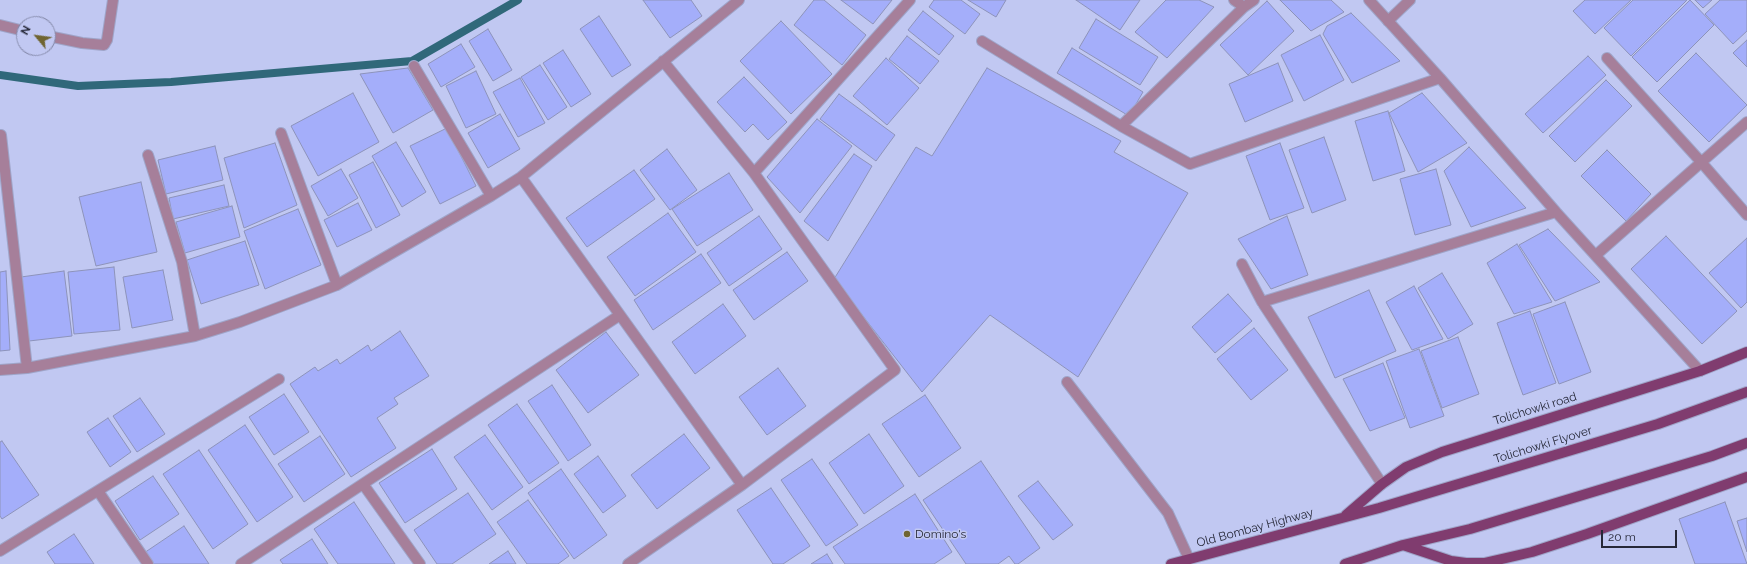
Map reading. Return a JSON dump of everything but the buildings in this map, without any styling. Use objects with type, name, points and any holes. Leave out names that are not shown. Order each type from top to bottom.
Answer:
[{"type":"main road","name":"Tolichowki road","points":[[1345,517],[1382,484],[1406,467],[1442,452],[1700,371],[1747,352]]},
{"type":"main road","name":"Tolichowki Flyover","points":[[1345,517],[1658,424],[1747,392]]},
{"type":"main road","points":[[1345,564],[1403,545],[1470,529],[1712,456],[1747,443]]},
{"type":"main road","points":[[1403,545],[1443,561],[1484,564],[1525,554],[1587,534],[1747,476]]},
{"type":"main road","name":"Old Bombay Highway","points":[[1171,564],[1345,517]]},
{"type":"street","points":[[56,38],[82,43],[104,45],[107,40],[113,0]]},
{"type":"street","points":[[0,370],[27,368],[195,336],[240,322],[337,284],[491,196],[521,176],[739,0]]},
{"type":"street","points":[[754,173],[910,0]]},
{"type":"street","points":[[1234,0],[1244,7]]},
{"type":"street","points":[[1122,126],[1244,7],[1254,0]]},
{"type":"street","points":[[1369,0],[1440,78],[1556,212],[1700,371]]},
{"type":"street","points":[[1388,21],[1410,0]]},
{"type":"street","points":[[0,25],[16,29]]},
{"type":"street","points":[[982,41],[1122,126],[1190,164],[1440,78]]},
{"type":"street","points":[[1607,58],[1747,215]]},
{"type":"street","points":[[628,564],[742,485],[895,370],[754,173],[663,61]]},
{"type":"street","points":[[414,66],[491,196]]},
{"type":"street","points":[[1596,255],[1747,122]]},
{"type":"street","points":[[281,133],[337,284]]},
{"type":"street","points":[[1,135],[27,368]]},
{"type":"street","points":[[148,155],[182,262],[195,336]]},
{"type":"street","points":[[521,176],[742,485]]},
{"type":"street","points":[[1262,302],[1556,212]]},
{"type":"street","points":[[1242,264],[1262,302],[1382,484]]},
{"type":"street","points":[[241,564],[620,315]]},
{"type":"street","points":[[0,552],[280,379]]},
{"type":"street","points":[[1067,382],[1168,513],[1189,559]]},
{"type":"street","points":[[363,484],[420,564]]},
{"type":"street","points":[[98,491],[148,564]]},
{"type":"waterway","points":[[0,75],[78,86],[171,82],[412,61],[518,0]]},
{"type":"place","name":"Domino's","points":[[907,534]]}]
